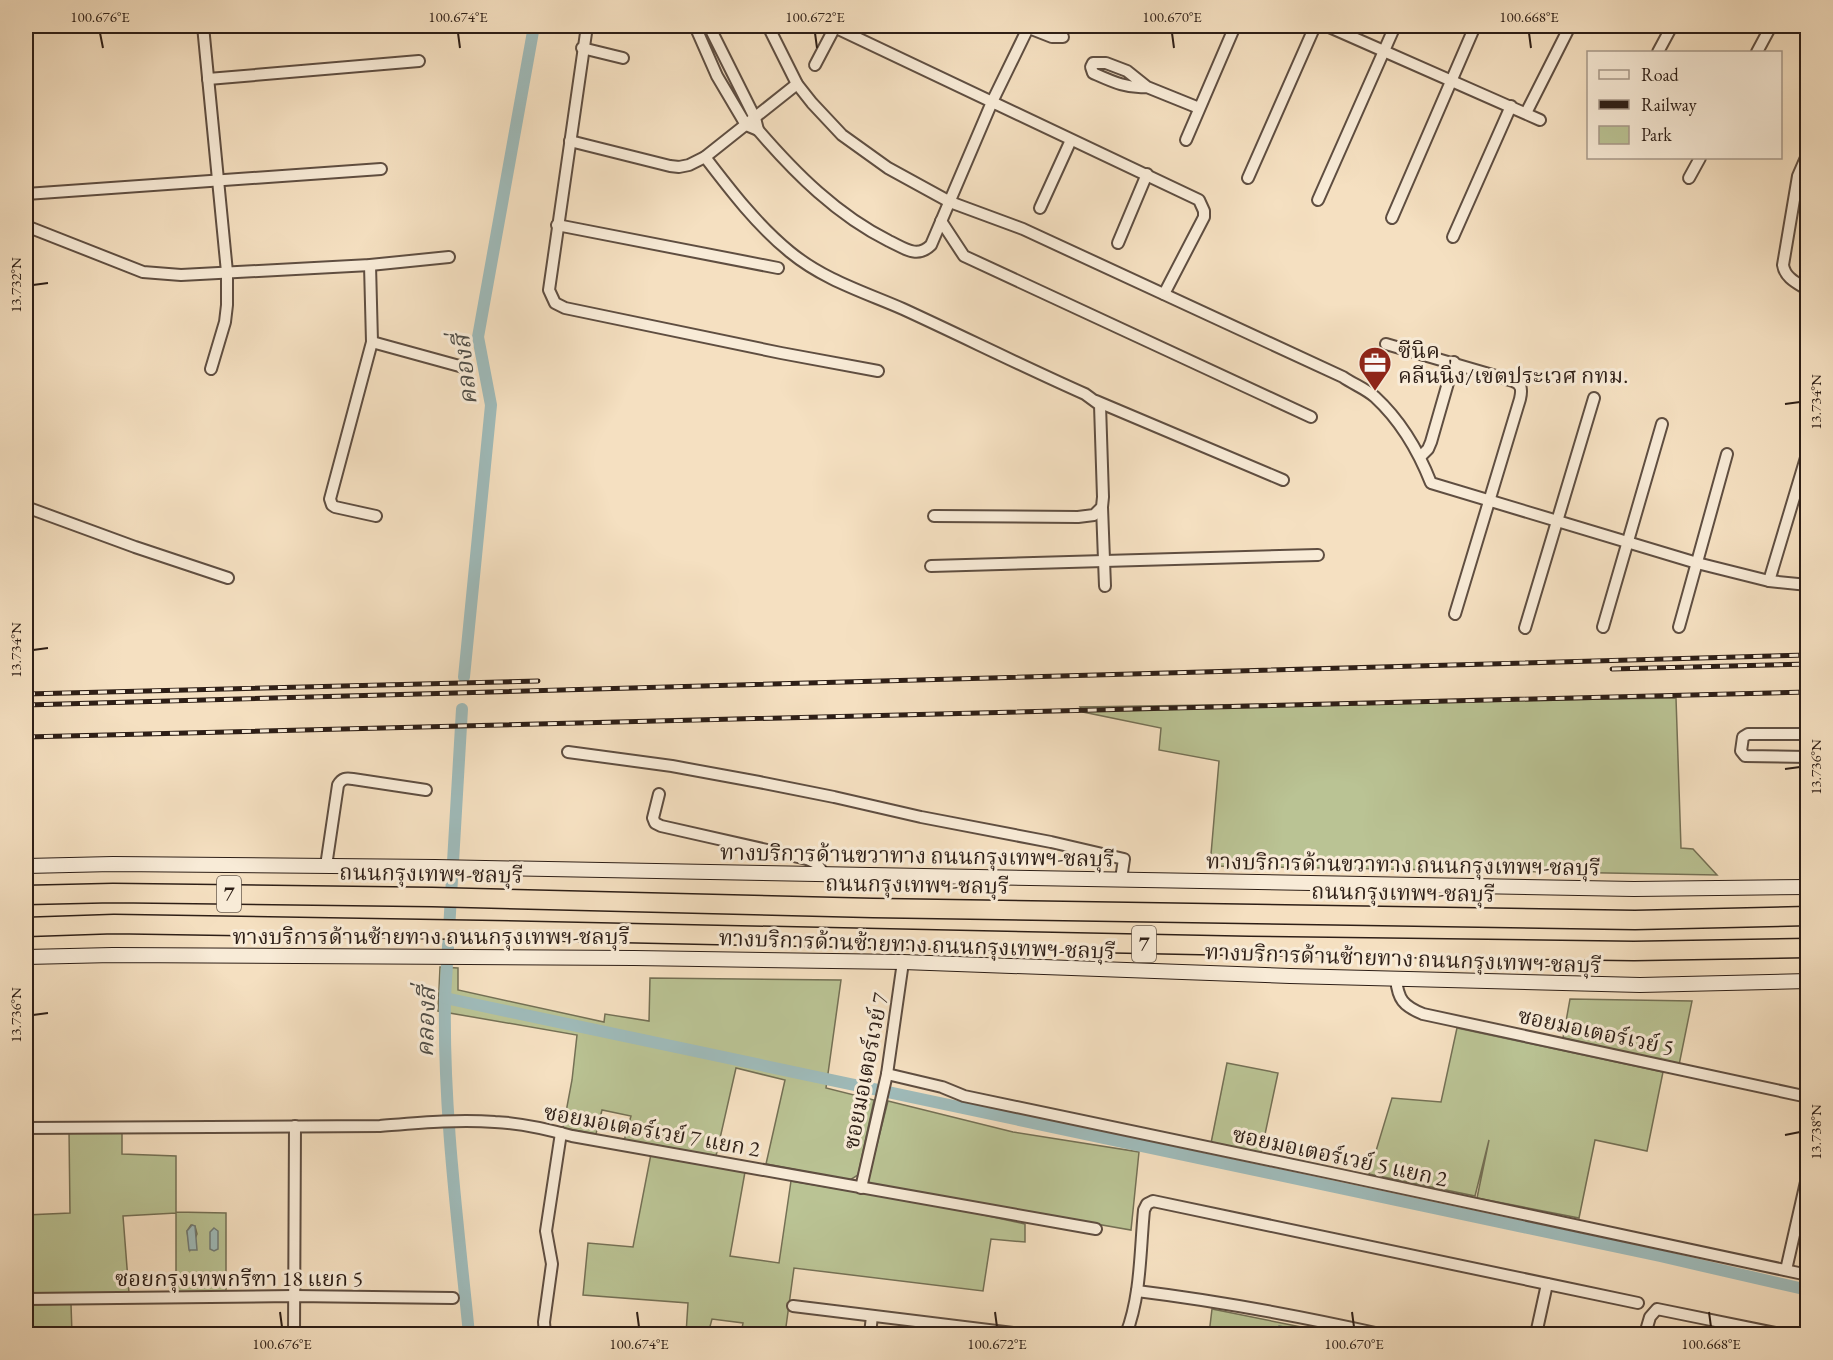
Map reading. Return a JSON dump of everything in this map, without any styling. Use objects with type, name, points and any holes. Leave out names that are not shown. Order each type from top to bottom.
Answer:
[{"type":"highway","name":"ถนนกรุงเทพฯ-ชลบุรี","points":[[26,895],[112,893],[432,897],[873,908],[1635,920],[1808,916]]},
{"type":"highway","name":"7","points":[[26,927],[114,924],[1237,946],[1622,951],[1808,948]]},
{"type":"main road","name":"ทางบริการด้านขวาทาง ถนนกรุงเทพฯ-ชลบุรี","points":[[26,866],[112,864],[435,867],[1634,889],[1808,887]]},
{"type":"main road","name":"ทางบริการด้านซ้ายทาง ถนนกรุงเทพฯ-ชลบุรี","points":[[26,957],[113,955],[477,956],[903,962],[1290,976],[1640,985],[1808,981]]},
{"type":"street","points":[[203,26],[227,273],[225,322],[211,369]]},
{"type":"street","points":[[587,26],[582,48],[549,290],[555,303],[565,308],[878,371]]},
{"type":"street","points":[[695,26],[717,76],[776,151],[836,208],[869,231],[914,253],[926,250],[931,245],[1027,26],[1052,37],[1063,37]]},
{"type":"street","points":[[709,26],[751,122]]},
{"type":"street","points":[[768,26],[797,84],[826,120],[842,135],[888,168],[950,202],[1023,230],[1343,377],[1373,396],[1405,432],[1421,456],[1431,483],[1697,562],[1769,581],[1808,585]]},
{"type":"street","points":[[815,65],[833,26],[1199,200],[1204,211],[1201,224],[1164,294]]},
{"type":"street","points":[[1186,140],[1235,26]]},
{"type":"street","points":[[1248,178],[1315,26]]},
{"type":"street","points":[[1327,26],[1540,120]]},
{"type":"street","points":[[1318,200],[1395,26]]},
{"type":"street","points":[[1392,218],[1475,26]]},
{"type":"street","points":[[1526,113],[1570,26]]},
{"type":"street","points":[[1659,51],[1672,26]]},
{"type":"street","points":[[1758,51],[1771,26]]},
{"type":"street","points":[[582,48],[623,58]]},
{"type":"street","points":[[208,79],[419,61]]},
{"type":"street","points":[[570,141],[679,167],[689,165],[705,158],[797,84]]},
{"type":"street","points":[[1147,87],[1199,108]]},
{"type":"street","points":[[1453,237],[1511,106]]},
{"type":"street","points":[[1040,208],[1071,140]]},
{"type":"street","points":[[1808,153],[1798,176],[1783,265],[1787,276],[1808,290]]},
{"type":"street","points":[[705,158],[746,210],[790,252],[816,271],[903,309],[1096,401],[1283,480]]},
{"type":"street","points":[[1689,178],[1699,159]]},
{"type":"street","points":[[26,194],[381,169]]},
{"type":"street","points":[[1118,243],[1147,174]]},
{"type":"street","points":[[941,221],[964,256],[1311,417]]},
{"type":"street","points":[[557,225],[778,268]]},
{"type":"street","points":[[26,226],[143,272],[181,275],[370,265],[449,256]]},
{"type":"street","points":[[370,265],[372,342],[330,499],[334,507],[376,516]]},
{"type":"street","points":[[372,342],[463,367]]},
{"type":"street","points":[[1386,344],[1454,362],[1519,383],[1521,387],[1520,399],[1455,614]]},
{"type":"street","points":[[1421,456],[1431,442],[1454,362]]},
{"type":"street","points":[[1525,628],[1593,398]]},
{"type":"street","points":[[1096,401],[1101,410],[1105,586]]},
{"type":"street","points":[[1603,627],[1662,424]]},
{"type":"street","points":[[1769,581],[1808,451]]},
{"type":"street","points":[[1679,627],[1726,454]]},
{"type":"street","points":[[26,507],[228,578]]},
{"type":"street","points":[[934,516],[1089,517],[1102,507]]},
{"type":"street","points":[[931,567],[1318,555]]},
{"type":"street","points":[[1808,734],[1748,734],[1743,737],[1741,751],[1745,756],[1808,757]]},
{"type":"street","points":[[568,752],[672,766],[738,778],[915,816],[1062,844],[1124,859],[1121,879]]},
{"type":"street","points":[[326,866],[338,785],[341,780],[345,778],[426,790]]},
{"type":"street","points":[[659,794],[653,818],[661,826],[807,859],[816,863],[824,874]]},
{"type":"street","name":"ซอยมอเตอร์เวย์ 7","points":[[861,1188],[887,1077],[903,962]]},
{"type":"street","name":"ซอยมอเตอร์เวย์ 5","points":[[1396,979],[1399,997],[1412,1010],[1423,1014],[1808,1097]]},
{"type":"street","name":"ซอยมอเตอร์เวย์ 5 แยก 2","points":[[887,1077],[942,1087],[964,1096],[1808,1275]]},
{"type":"street","name":"ซอยมอเตอร์เวย์ 7 แยก 2","points":[[26,1128],[380,1126],[495,1122],[1096,1229]]},
{"type":"street","points":[[294,1335],[295,1126]]},
{"type":"street","points":[[545,1335],[544,1322],[552,1264],[546,1231],[561,1133]]},
{"type":"street","points":[[1786,1270],[1808,1173]]},
{"type":"street","points":[[1126,1335],[1132,1319],[1137,1291],[1144,1210],[1147,1204],[1153,1201],[1638,1303]]},
{"type":"street","points":[[1536,1335],[1547,1284]]},
{"type":"street","points":[[1137,1291],[1203,1299],[1307,1318],[1380,1335]]},
{"type":"street","name":"ซอยกรุงเทพกรีฑา 18 แยก 5","points":[[26,1299],[294,1296],[453,1298]]},
{"type":"street","points":[[793,1306],[1022,1335]]},
{"type":"street","points":[[1645,1335],[1650,1317],[1657,1309],[1780,1335]]},
{"type":"street","points":[[870,1335],[872,1316]]},
{"type":"green space","points":[[1676,698],[1681,848],[1693,849],[1717,875],[1210,866],[1219,761],[1159,750],[1161,728],[1083,712],[1080,707]]},
{"type":"green space","points":[[440,967],[458,968],[458,990],[604,1022],[605,1014],[649,1021],[650,978],[841,980],[826,1088],[874,1100],[858,1175],[850,1180],[766,1164],[785,1080],[736,1068],[716,1156],[624,1141],[631,1116],[602,1110],[596,1134],[563,1128],[577,1035],[438,1011]]},
{"type":"green space","points":[[1570,999],[1692,1001],[1679,1065],[1563,1038]]},
{"type":"green space","points":[[1457,1028],[1663,1072],[1647,1151],[1595,1140],[1579,1218],[1477,1198],[1489,1140],[1475,1196],[1369,1174],[1392,1098],[1441,1102]]},
{"type":"green space","points":[[1227,1063],[1278,1073],[1261,1153],[1211,1143]]},
{"type":"green space","points":[[888,1101],[1013,1132],[1139,1152],[1131,1230],[867,1184]]},
{"type":"green space","points":[[69,1130],[122,1131],[122,1154],[176,1156],[176,1212],[226,1213],[226,1295],[176,1295],[176,1213],[123,1216],[129,1293],[26,1295],[26,1215],[70,1213]],"holes":[[[191,1225],[195,1226],[197,1234],[190,1250],[187,1231]]]},
{"type":"green space","points":[[651,1154],[745,1172],[730,1256],[779,1263],[791,1181],[952,1208],[1025,1224],[1025,1242],[991,1239],[983,1291],[794,1268],[785,1334],[741,1334],[743,1323],[712,1319],[708,1334],[686,1334],[688,1303],[583,1295],[588,1243],[633,1247]]},
{"type":"green space","points":[[71,1304],[72,1334],[26,1334],[26,1305]]},
{"type":"green space","points":[[1212,1309],[1336,1334],[1209,1334]]},
{"type":"water","points":[[192,1225],[195,1226],[197,1250],[189,1250],[187,1231]]},
{"type":"water","points":[[214,1228],[218,1231],[218,1249],[214,1251],[210,1249],[210,1232]]},
{"type":"water","points":[[1279,1326],[1320,1334],[1277,1334]]},
{"type":"waterway","name":"คลองสี่","points":[[464,677],[491,405],[478,337],[534,26]]},
{"type":"waterway","name":"คลองสี่","points":[[462,709],[445,998],[445,1040],[452,1167],[469,1334]]},
{"type":"waterway","points":[[445,998],[1660,1256],[1808,1290]]},
{"type":"railway","points":[[26,705],[1808,655]]},
{"type":"railway","points":[[1612,669],[1808,664]]},
{"type":"railway","points":[[26,694],[538,681]]},
{"type":"railway","points":[[26,737],[1808,692]]},
{"type":"place","name":"ซีนิค คลีนนิ่ง/เขตประเวศ กทม.","points":[[1375,392]]}]
